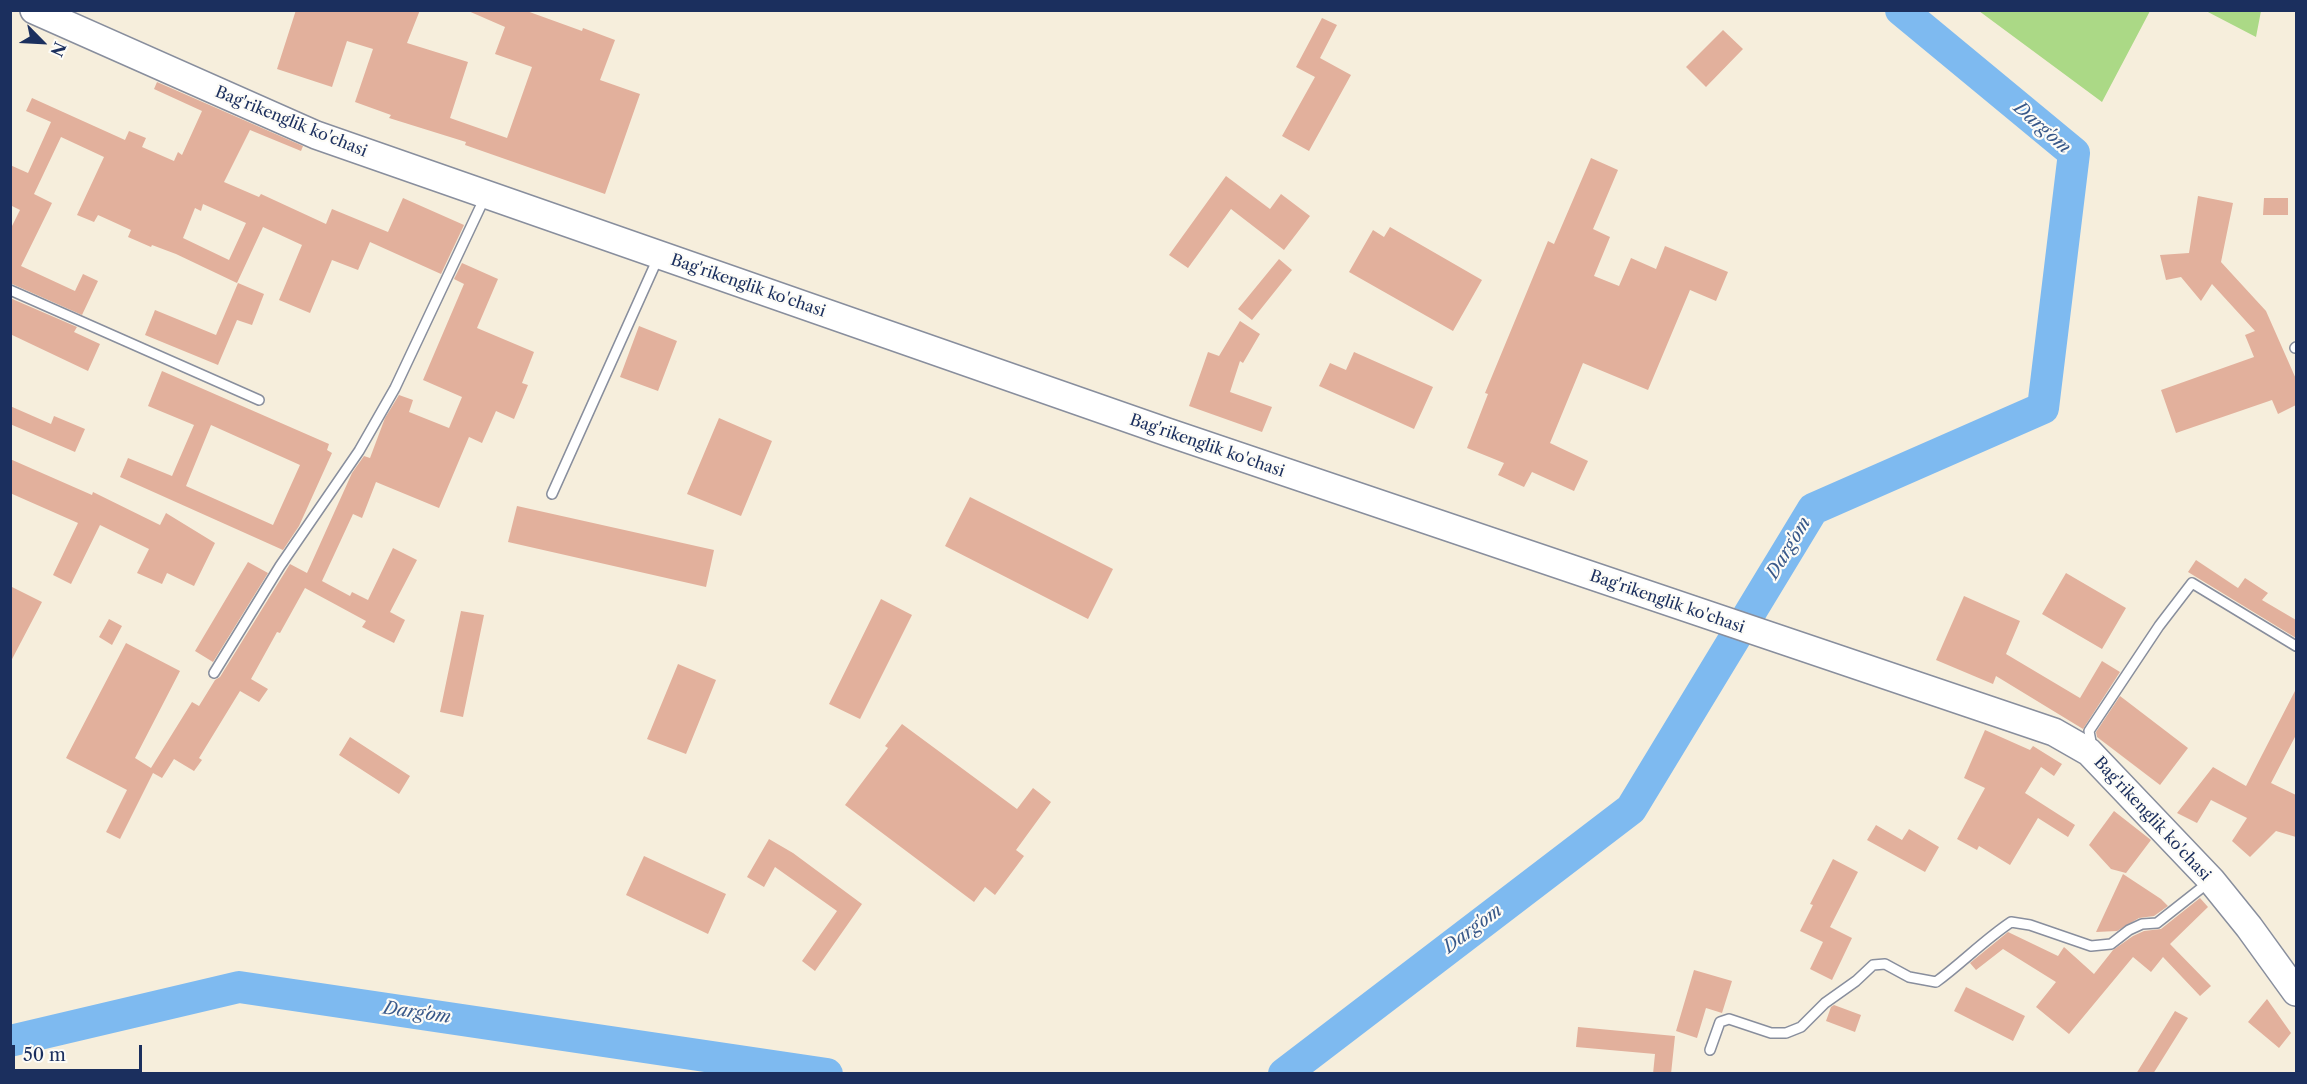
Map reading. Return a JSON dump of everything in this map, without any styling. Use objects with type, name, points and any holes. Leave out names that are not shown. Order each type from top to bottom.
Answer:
[{"type":"main road","name":"Bag'rikenglik ko'chasi","points":[[34,10],[316,135],[1167,432],[2046,730],[2089,752],[2211,880],[2249,927],[2296,992]]},
{"type":"lane","points":[[214,673],[280,566],[364,442],[395,388],[486,195]]},
{"type":"lane","points":[[552,494],[659,255]]},
{"type":"lane","points":[[10,290],[259,400]]},
{"type":"lane","points":[[2089,752],[2092,748],[2089,731],[2159,626],[2192,583],[2296,646]]},
{"type":"lane","points":[[1710,1050],[1720,1022],[1729,1018],[1771,1033],[1786,1033],[1801,1027],[1825,1003],[1856,981],[1873,965],[1885,964],[1909,977],[1936,981],[1963,962],[1990,936],[2012,922],[2030,925],[2091,946],[2111,944],[2129,930],[2142,924],[2157,923],[2211,880]]},
{"type":"green space","points":[[1979,11],[2150,11],[2102,102]]},
{"type":"green space","points":[[2206,11],[2261,11],[2256,37]]},
{"type":"building","points":[[296,10],[420,10],[407,43],[468,62],[450,118],[507,138],[532,67],[495,54],[505,27],[466,10],[524,10],[615,40],[600,80],[640,94],[605,194],[465,145],[466,142],[389,118],[391,115],[355,102],[373,49],[347,41],[332,87],[277,69]]},
{"type":"building","points":[[1322,18],[1337,25],[1320,58],[1351,75],[1309,151],[1282,136],[1315,77],[1296,67]]},
{"type":"building","points":[[1723,30],[1743,49],[1706,87],[1686,67]]},
{"type":"building","points":[[157,82],[303,146],[301,151],[250,130],[224,182],[259,197],[261,194],[326,224],[332,209],[388,232],[403,198],[464,225],[441,274],[370,242],[358,270],[332,260],[310,313],[279,300],[302,245],[263,227],[237,283],[176,254],[128,237],[131,230],[98,215],[94,222],[77,215],[104,157],[61,137],[34,194],[52,203],[21,266],[75,291],[83,274],[98,281],[82,315],[10,283],[10,230],[20,210],[10,205],[10,165],[28,173],[51,122],[26,111],[32,98],[125,140],[129,131],[146,138],[142,147],[174,161],[178,152],[182,155],[202,111],[154,89]],"holes":[[[203,204],[246,223],[229,260],[183,238],[195,208],[201,211]]]},
{"type":"building","points":[[1591,158],[1618,170],[1593,229],[1610,237],[1594,276],[1619,286],[1631,258],[1656,269],[1665,246],[1728,272],[1716,301],[1690,290],[1648,390],[1583,363],[1550,443],[1588,461],[1574,491],[1532,472],[1524,487],[1498,475],[1504,463],[1467,448],[1488,394],[1485,393],[1548,241],[1554,244]]},
{"type":"building","points":[[1226,176],[1270,209],[1281,194],[1310,216],[1284,250],[1231,209],[1188,268],[1169,255]]},
{"type":"building","points":[[2198,196],[2233,203],[2221,262],[2266,311],[2296,379],[2296,405],[2278,414],[2272,400],[2176,433],[2161,390],[2254,357],[2245,335],[2255,331],[2212,284],[2201,301],[2181,277],[2166,280],[2160,255],[2189,253]]},
{"type":"building","points":[[2264,198],[2288,198],[2288,215],[2263,215]]},
{"type":"building","points":[[1390,227],[1482,280],[1453,331],[1349,272],[1373,230],[1384,237]]},
{"type":"building","points":[[1279,259],[1292,270],[1252,320],[1238,309]]},
{"type":"building","points":[[462,263],[498,279],[477,328],[534,352],[522,383],[528,385],[514,419],[496,411],[482,443],[469,437],[439,508],[376,482],[362,518],[353,514],[322,581],[350,596],[352,592],[368,600],[393,548],[417,560],[390,612],[405,620],[394,643],[362,627],[366,621],[305,588],[251,679],[268,689],[259,702],[240,691],[199,758],[202,760],[194,771],[174,759],[162,778],[153,773],[120,839],[106,832],[127,790],[66,758],[126,643],[180,671],[135,758],[151,768],[192,702],[199,706],[215,680],[220,677],[290,564],[307,573],[352,473],[364,456],[370,458],[385,418],[399,395],[413,400],[409,412],[449,428],[462,397],[423,380],[464,284],[454,279]]},
{"type":"building","points":[[238,283],[264,294],[252,325],[237,320],[218,365],[145,335],[155,310],[216,335]]},
{"type":"building","points":[[10,298],[77,327],[74,332],[100,344],[88,371],[10,334]]},
{"type":"building","points":[[1240,321],[1260,334],[1243,363],[1240,361],[1230,392],[1272,407],[1262,432],[1189,406],[1208,352],[1219,356]]},
{"type":"building","points":[[639,326],[677,341],[658,391],[620,377]]},
{"type":"building","points":[[1354,352],[1433,387],[1414,429],[1319,386],[1330,363],[1346,370]]},
{"type":"building","points":[[162,371],[329,444],[327,450],[332,453],[299,526],[283,550],[120,477],[128,458],[172,476],[194,425],[148,406]],"holes":[[[211,425],[300,465],[273,525],[186,486]]]},
{"type":"building","points":[[10,406],[51,424],[54,416],[85,429],[75,452],[10,424]]},
{"type":"building","points":[[719,418],[772,441],[741,516],[687,494]]},
{"type":"building","points":[[10,459],[92,495],[93,492],[160,525],[166,513],[215,543],[194,586],[167,573],[162,584],[137,573],[149,549],[100,525],[71,584],[53,575],[78,523],[10,493]]},
{"type":"building","points":[[970,497],[1113,569],[1088,619],[945,546]]},
{"type":"building","points":[[517,506],[714,550],[706,587],[508,542]]},
{"type":"building","points":[[2196,560],[2238,588],[2245,578],[2268,593],[2262,600],[2296,620],[2296,638],[2188,572]]},
{"type":"building","points":[[248,562],[268,573],[213,662],[195,651]]},
{"type":"building","points":[[2066,573],[2126,608],[2102,649],[2042,614]]},
{"type":"building","points":[[10,586],[42,602],[10,663]]},
{"type":"building","points":[[1964,596],[2020,621],[2006,654],[2080,698],[2102,661],[2120,672],[2083,729],[1996,676],[1993,684],[1936,660]]},
{"type":"building","points":[[881,599],[912,615],[860,719],[829,704]]},
{"type":"building","points":[[461,611],[484,615],[463,717],[440,712]]},
{"type":"building","points":[[109,619],[122,626],[112,645],[99,637]]},
{"type":"building","points":[[678,664],[716,680],[686,754],[647,739]]},
{"type":"building","points":[[2296,689],[2296,735],[2271,783],[2296,795],[2296,837],[2276,831],[2250,857],[2232,841],[2247,818],[2211,800],[2197,823],[2177,813],[2213,767],[2246,786]]},
{"type":"building","points":[[2120,696],[2188,748],[2160,785],[2097,737],[2096,732]]},
{"type":"building","points":[[902,724],[1017,809],[1033,788],[1051,802],[1016,850],[1024,856],[995,895],[985,887],[974,902],[845,805],[888,748],[885,746]]},
{"type":"building","points":[[1985,730],[2030,750],[2033,746],[2062,764],[2054,776],[2041,767],[2025,793],[2075,825],[2068,837],[2038,818],[2010,865],[1979,846],[1977,850],[1957,839],[1985,788],[1964,778]]},
{"type":"building","points":[[350,737],[410,776],[399,794],[339,755]]},
{"type":"building","points":[[2114,811],[2151,840],[2126,873],[2111,869],[2089,845]]},
{"type":"building","points":[[1876,825],[1902,840],[1909,829],[1939,847],[1925,872],[1867,840]]},
{"type":"building","points":[[769,839],[793,853],[862,904],[815,971],[802,961],[837,911],[775,867],[764,887],[747,877]]},
{"type":"building","points":[[644,856],[726,894],[708,934],[626,895]]},
{"type":"building","points":[[1833,859],[1858,872],[1830,927],[1852,938],[1832,980],[1810,969],[1823,942],[1800,931],[1813,905],[1810,904]]},
{"type":"building","points":[[2123,874],[2168,906],[2154,916],[2139,918],[2117,931],[2096,932]]},
{"type":"building","points":[[2200,898],[2208,907],[2170,944],[2211,986],[2200,996],[2163,957],[2151,972],[2133,957],[2069,1034],[2036,1007],[2056,982],[2003,949],[1976,970],[1970,963],[2008,932],[2058,956],[2064,947],[2094,974],[2113,950],[2144,931],[2161,929]]},
{"type":"building","points":[[1694,970],[1732,981],[1722,1013],[1706,1008],[1697,1038],[1676,1031]]},
{"type":"building","points":[[1966,987],[2025,1016],[2013,1041],[1954,1011]]},
{"type":"building","points":[[2267,999],[2291,1033],[2279,1048],[2248,1022]]},
{"type":"building","points":[[1834,1005],[1861,1015],[1855,1032],[1826,1021]]},
{"type":"building","points":[[2175,1011],[2188,1018],[2153,1074],[2136,1074]]},
{"type":"building","points":[[1578,1027],[1675,1036],[1671,1074],[1653,1074],[1655,1054],[1576,1047]]},
{"type":"waterway","name":"Darg'om","points":[[1284,1074],[1631,809],[1813,509],[2043,408],[2074,153],[1901,10]]},
{"type":"waterway","name":"Darg'om","points":[[10,1041],[239,987],[827,1074]]}]
